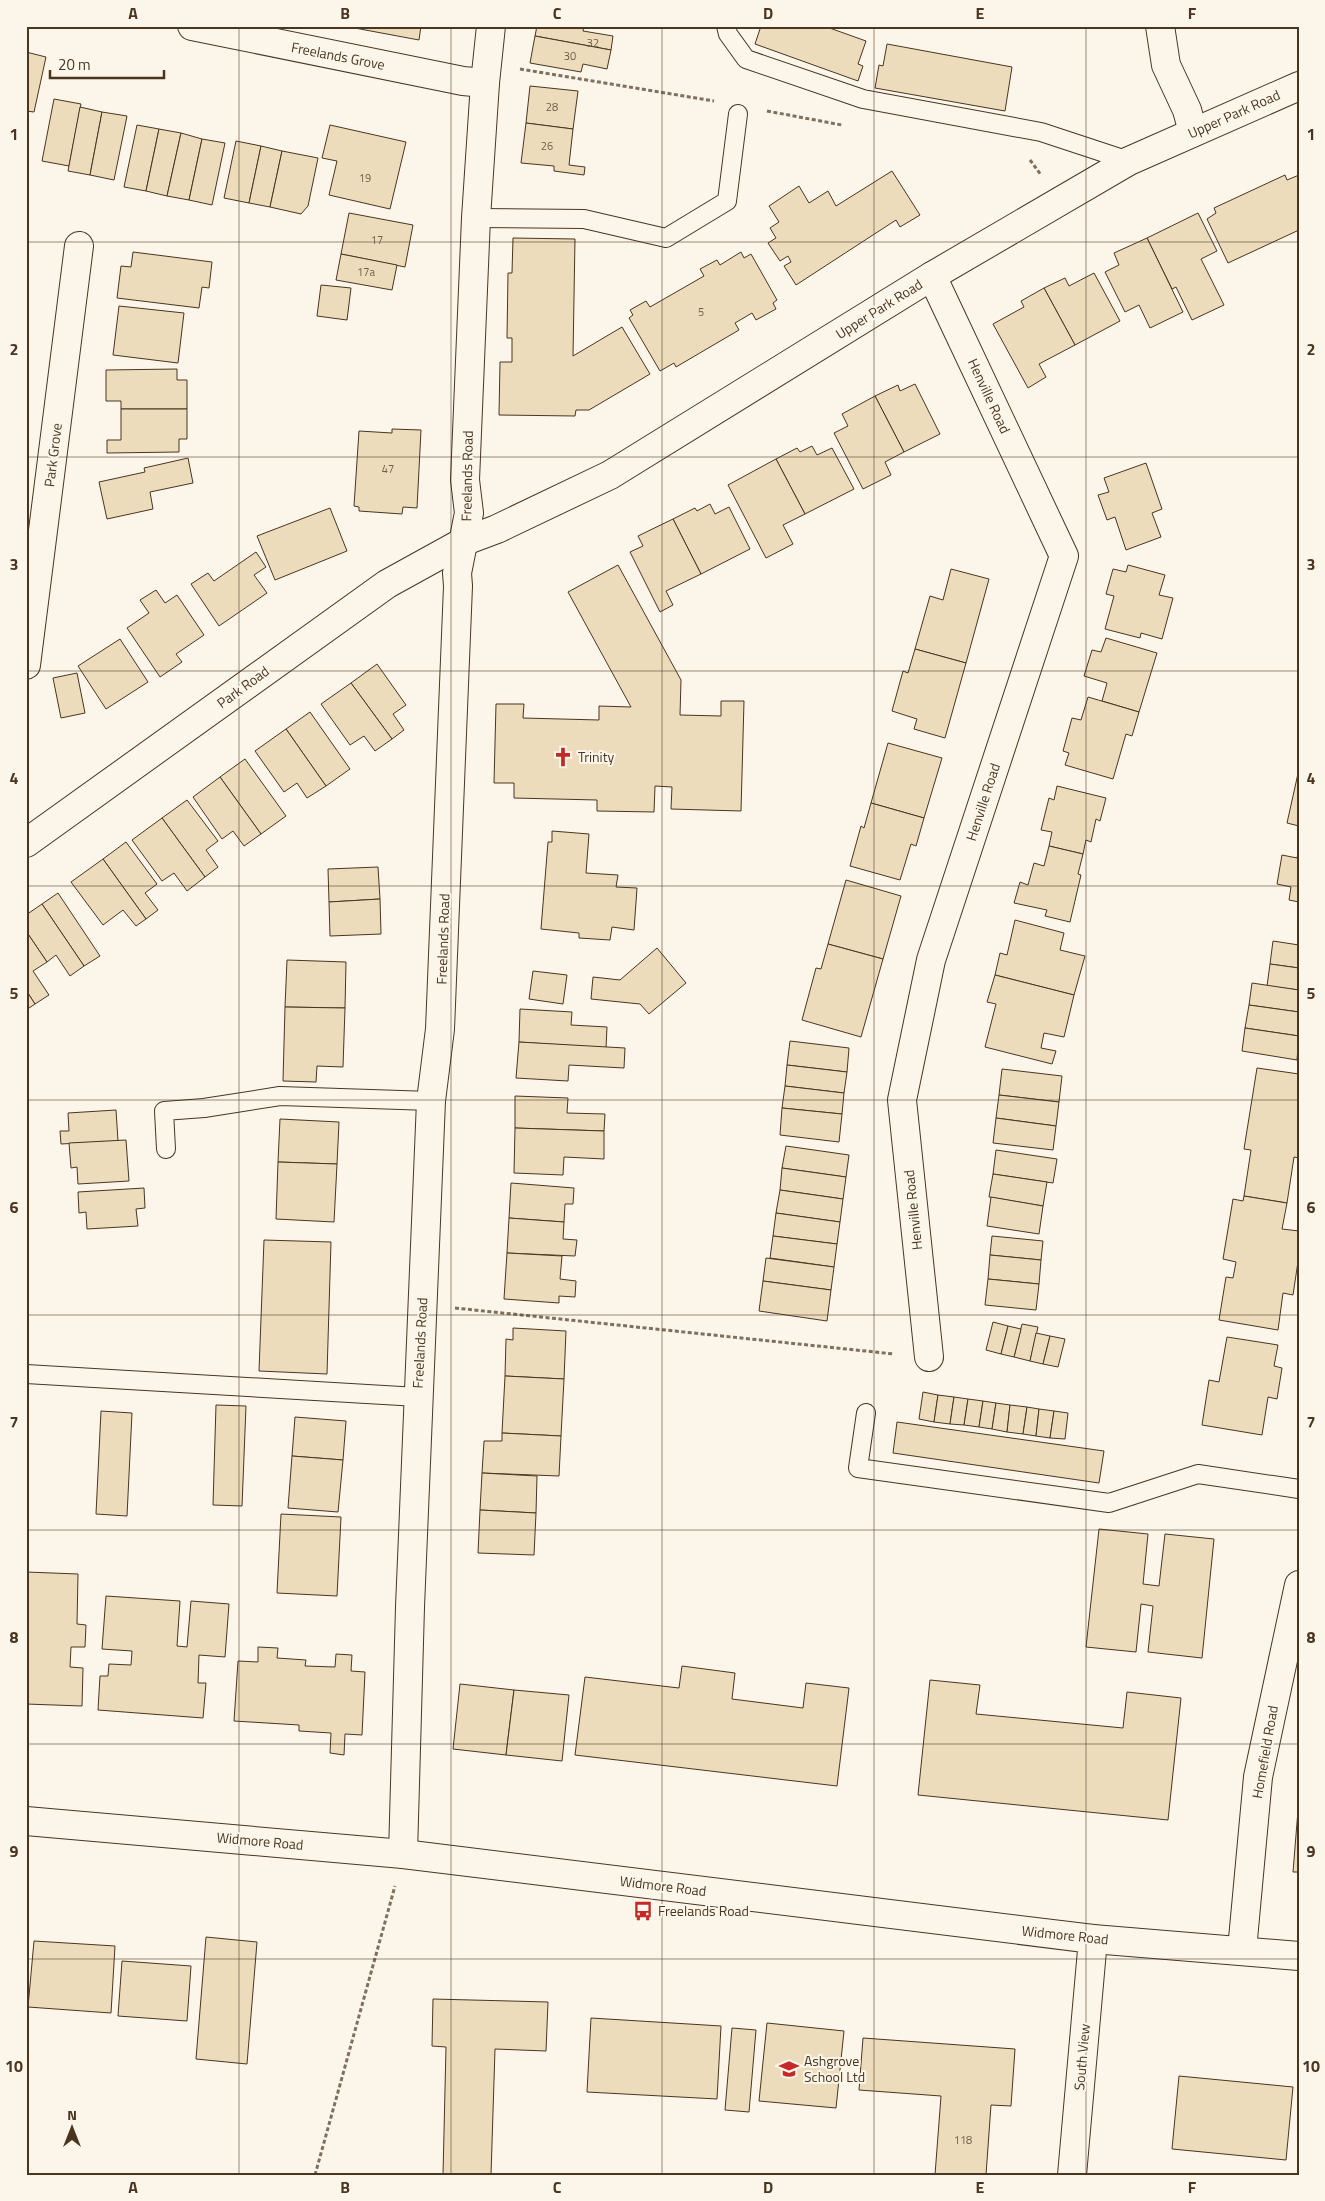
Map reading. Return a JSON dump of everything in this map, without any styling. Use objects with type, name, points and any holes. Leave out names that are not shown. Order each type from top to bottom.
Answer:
[{"type":"street","name":"Freelands Grove","points":[[192,26],[464,81],[485,83]]},
{"type":"street","name":"Freelands Road","points":[[404,1854],[418,1397],[431,1101],[440,1029],[457,573],[465,541],[469,513],[465,480],[476,218],[485,83],[492,26]]},
{"type":"street","points":[[1160,26],[1166,66],[1187,110],[1193,132]]},
{"type":"street","name":"Upper Park Road","points":[[465,541],[497,528],[610,474],[932,276],[1129,161],[1299,86]]},
{"type":"street","name":"Park Grove","points":[[26,665],[79,246]]},
{"type":"street","name":"Henville Road","points":[[930,1358],[902,1100],[931,960],[1064,556],[932,276]]},
{"type":"street","name":"Park Road","points":[[26,843],[387,584],[465,541]]},
{"type":"street","name":"Homefield Road","points":[[1242,1950],[1258,1777],[1299,1585]]},
{"type":"street","name":"Widmore Road","points":[[26,1821],[404,1854],[1093,1939],[1299,1956]]},
{"type":"street","name":"South View","points":[[1072,2175],[1093,1939]]},
{"type":"lane","points":[[726,26],[728,34],[746,59],[863,99],[1042,132],[1129,161]]},
{"type":"lane","points":[[476,218],[584,219],[666,238],[727,201],[738,114]]},
{"type":"lane","points":[[166,1148],[164,1111],[204,1108],[280,1096],[431,1101]]},
{"type":"lane","points":[[26,1374],[418,1397]]},
{"type":"lane","points":[[866,1413],[858,1468],[1109,1503],[1198,1474],[1299,1489]]},
{"type":"path","points":[[485,83],[506,67],[718,102]]},
{"type":"path","points":[[767,111],[844,125]]},
{"type":"path","points":[[1030,160],[1061,201]]},
{"type":"path","points":[[422,1304],[930,1358]]},
{"type":"path","points":[[315,2175],[404,1854]]},
{"type":"building","points":[[344,26],[421,26],[419,40]]},
{"type":"building","points":[[537,26],[584,26],[583,31],[613,36],[611,50],[535,36]]},
{"type":"building","points":[[761,26],[824,26],[866,41],[858,64],[863,66],[858,81],[755,44]]},
{"type":"building","points":[[535,36],[611,50],[607,69],[583,64],[581,72],[530,63]]},
{"type":"building","points":[[887,44],[1012,67],[1005,111],[875,88],[879,65],[883,66]]},
{"type":"building","points":[[26,52],[46,57],[34,112],[26,111]]},
{"type":"building","points":[[530,86],[578,91],[573,129],[526,123]]},
{"type":"building","points":[[54,99],[81,104],[69,166],[42,161]]},
{"type":"building","points":[[80,107],[102,112],[90,175],[68,171]]},
{"type":"building","points":[[102,112],[127,116],[114,180],[90,175]]},
{"type":"building","points":[[526,123],[573,129],[569,165],[585,167],[584,175],[554,171],[554,166],[521,163]]},
{"type":"building","points":[[137,125],[159,129],[146,191],[124,187]]},
{"type":"building","points":[[330,125],[406,142],[390,209],[329,195],[337,161],[322,158]]},
{"type":"building","points":[[159,129],[181,133],[167,196],[146,191]]},
{"type":"building","points":[[181,133],[202,139],[189,200],[167,196]]},
{"type":"building","points":[[202,139],[225,143],[212,205],[189,200]]},
{"type":"building","points":[[236,141],[261,146],[249,203],[224,198]]},
{"type":"building","points":[[261,146],[282,151],[270,207],[249,203]]},
{"type":"building","points":[[282,151],[318,158],[308,206],[301,214],[270,207]]},
{"type":"building","points":[[892,171],[920,215],[900,227],[896,220],[796,285],[784,266],[791,262],[788,256],[780,261],[768,243],[776,238],[770,228],[779,222],[769,206],[799,186],[809,203],[828,191],[836,206]]},
{"type":"building","points":[[1285,175],[1287,180],[1299,175],[1299,230],[1228,263],[1207,219],[1216,213],[1214,208]]},
{"type":"building","points":[[349,213],[413,225],[405,267],[341,254]]},
{"type":"building","points":[[1198,213],[1217,251],[1201,259],[1224,305],[1192,320],[1176,287],[1172,289],[1147,238]]},
{"type":"building","points":[[513,238],[575,239],[573,356],[622,327],[650,374],[589,410],[576,410],[575,416],[499,415],[500,362],[512,362],[512,338],[507,338],[508,273],[512,273]]},
{"type":"building","points":[[1147,238],[1183,312],[1150,328],[1139,305],[1125,312],[1105,272],[1119,265],[1114,253]]},
{"type":"building","points":[[133,252],[212,262],[209,288],[202,287],[199,308],[117,298],[121,266],[131,267]]},
{"type":"building","points":[[741,252],[744,258],[751,254],[777,300],[773,303],[776,309],[756,320],[752,313],[735,323],[739,330],[676,367],[674,363],[660,371],[629,318],[633,315],[630,310],[646,301],[650,307],[704,276],[700,269],[717,260],[720,265]]},
{"type":"building","points":[[341,254],[397,265],[392,290],[336,280]]},
{"type":"building","points":[[1094,273],[1120,321],[1075,345],[1044,288],[1065,278],[1069,286]]},
{"type":"building","points":[[321,285],[351,288],[347,320],[317,316]]},
{"type":"building","points":[[1044,288],[1075,345],[1039,364],[1046,377],[1028,388],[993,324],[1024,307],[1021,301]]},
{"type":"building","points":[[119,306],[184,313],[178,363],[113,355]]},
{"type":"building","points":[[177,369],[177,380],[187,380],[187,409],[121,409],[121,401],[106,401],[106,370]]},
{"type":"building","points":[[915,384],[940,434],[904,452],[875,396],[898,385],[900,391]]},
{"type":"building","points":[[875,396],[904,452],[885,462],[891,475],[863,489],[834,433],[848,426],[842,414]]},
{"type":"building","points":[[121,409],[187,409],[187,439],[179,439],[179,452],[107,453],[107,440],[121,440]]},
{"type":"building","points":[[392,429],[421,430],[417,508],[403,507],[402,514],[359,511],[359,507],[354,506],[359,431],[392,433]]},
{"type":"building","points":[[812,446],[817,455],[832,448],[854,489],[805,514],[776,459],[797,448],[800,452]]},
{"type":"building","points":[[188,458],[193,483],[150,492],[153,509],[107,519],[99,482],[145,472],[144,468]]},
{"type":"building","points":[[776,459],[805,514],[783,525],[793,544],[766,558],[728,485]]},
{"type":"building","points":[[1146,463],[1162,509],[1152,513],[1161,537],[1126,550],[1115,517],[1107,520],[1098,495],[1109,492],[1104,478]]},
{"type":"building","points":[[710,504],[715,514],[729,507],[750,549],[701,574],[673,519],[695,508],[697,511]]},
{"type":"building","points":[[330,508],[347,551],[275,580],[257,536]]},
{"type":"building","points":[[673,519],[701,574],[666,591],[673,605],[660,612],[630,552],[643,546],[638,536]]},
{"type":"building","points":[[256,552],[266,567],[254,575],[267,593],[219,626],[191,584],[208,573],[214,581]]},
{"type":"building","points":[[618,565],[681,680],[680,715],[721,716],[721,701],[744,701],[741,811],[671,809],[672,787],[655,786],[654,812],[597,811],[597,800],[514,798],[514,783],[494,783],[496,704],[524,704],[523,718],[599,720],[599,706],[631,707],[568,592]]},
{"type":"building","points":[[1128,565],[1165,575],[1159,595],[1173,598],[1162,639],[1141,633],[1140,638],[1105,629],[1114,596],[1106,594],[1113,569],[1126,572]]},
{"type":"building","points":[[951,569],[989,579],[966,663],[915,649],[930,596],[943,600]]},
{"type":"building","points":[[156,590],[165,603],[177,595],[204,635],[176,654],[182,662],[160,677],[127,628],[149,613],[140,600]]},
{"type":"building","points":[[1106,638],[1157,653],[1139,712],[1102,701],[1107,683],[1084,676],[1092,650],[1101,652]]},
{"type":"building","points":[[120,639],[148,682],[106,709],[78,666]]},
{"type":"building","points":[[915,649],[966,663],[945,738],[914,729],[917,719],[892,711],[903,671],[908,673]]},
{"type":"building","points":[[377,664],[406,705],[393,714],[404,730],[392,739],[351,683]]},
{"type":"building","points":[[77,673],[85,713],[61,718],[53,678]]},
{"type":"building","points":[[351,683],[392,739],[375,751],[364,736],[350,745],[321,704]]},
{"type":"building","points":[[1088,697],[1139,712],[1132,736],[1126,734],[1113,779],[1065,765],[1069,753],[1063,751],[1072,718],[1081,720]]},
{"type":"building","points":[[310,712],[350,769],[326,786],[286,729]]},
{"type":"building","points":[[286,729],[326,786],[307,798],[297,783],[284,792],[255,751]]},
{"type":"building","points":[[888,743],[942,758],[924,818],[871,803]]},
{"type":"building","points":[[245,759],[286,816],[261,834],[220,777]]},
{"type":"building","points":[[1299,769],[1299,826],[1287,823]]},
{"type":"building","points":[[220,777],[261,834],[244,846],[233,831],[222,839],[193,797]]},
{"type":"building","points":[[1057,786],[1106,798],[1100,821],[1096,819],[1091,842],[1086,840],[1083,854],[1049,846],[1052,832],[1041,830],[1049,798],[1054,800]]},
{"type":"building","points":[[187,800],[218,841],[206,850],[218,867],[205,877],[162,818]]},
{"type":"building","points":[[871,803],[924,818],[916,846],[911,844],[900,880],[850,866],[861,826],[864,828]]},
{"type":"building","points":[[162,818],[205,877],[187,891],[174,873],[162,881],[132,840]]},
{"type":"building","points":[[552,831],[589,834],[586,873],[618,875],[616,887],[637,888],[634,930],[612,927],[610,940],[579,938],[579,933],[541,929],[548,842],[552,842]]},
{"type":"building","points":[[126,842],[157,884],[145,893],[158,910],[146,919],[103,859]]},
{"type":"building","points":[[1049,846],[1083,854],[1078,874],[1081,875],[1070,922],[1045,916],[1047,910],[1014,903],[1020,882],[1028,885],[1034,863],[1044,866]]},
{"type":"building","points":[[1298,853],[1299,902],[1289,900],[1291,887],[1277,884],[1282,855],[1297,858]]},
{"type":"building","points":[[103,859],[146,919],[136,926],[123,910],[103,925],[71,882]]},
{"type":"building","points":[[378,867],[380,899],[329,902],[328,869]]},
{"type":"building","points":[[846,880],[901,896],[883,959],[828,944]]},
{"type":"building","points":[[58,893],[100,956],[84,966],[42,904]]},
{"type":"building","points":[[380,899],[381,934],[330,936],[329,902]]},
{"type":"building","points":[[42,904],[84,966],[70,976],[56,955],[47,962],[26,931],[26,915]]},
{"type":"building","points":[[1015,920],[1064,933],[1060,950],[1085,956],[1074,995],[995,975],[1000,953],[1007,955]]},
{"type":"building","points":[[26,931],[47,962],[33,971],[49,995],[35,1004],[26,990]]},
{"type":"building","points":[[1273,941],[1299,945],[1299,968],[1270,964]]},
{"type":"building","points":[[828,944],[883,959],[861,1037],[802,1020],[816,968],[821,969]]},
{"type":"building","points":[[657,948],[686,983],[649,1014],[640,1004],[591,999],[593,977],[620,980]]},
{"type":"building","points":[[287,960],[346,962],[345,1008],[285,1007]]},
{"type":"building","points":[[1270,964],[1299,968],[1299,990],[1267,986]]},
{"type":"building","points":[[533,971],[567,975],[563,1004],[529,999]]},
{"type":"building","points":[[995,975],[1074,995],[1064,1037],[1044,1033],[1041,1048],[1056,1051],[1052,1064],[985,1047],[996,1004],[987,1002]]},
{"type":"building","points":[[1252,983],[1299,990],[1299,1012],[1249,1005]]},
{"type":"building","points":[[26,990],[35,1004],[26,1010]]},
{"type":"building","points":[[1249,1005],[1299,1012],[1299,1036],[1245,1028]]},
{"type":"building","points":[[285,1007],[345,1008],[343,1067],[317,1066],[316,1082],[283,1081]]},
{"type":"building","points":[[520,1009],[572,1012],[571,1025],[607,1027],[606,1048],[519,1042]]},
{"type":"building","points":[[1245,1028],[1299,1036],[1297,1060],[1242,1051]]},
{"type":"building","points":[[790,1041],[849,1048],[847,1072],[787,1065]]},
{"type":"building","points":[[519,1042],[625,1048],[624,1068],[569,1065],[568,1081],[516,1078]]},
{"type":"building","points":[[787,1065],[847,1072],[844,1093],[785,1086]]},
{"type":"building","points":[[1257,1068],[1299,1074],[1299,1158],[1294,1157],[1287,1203],[1244,1196],[1251,1150],[1244,1149]]},
{"type":"building","points":[[1002,1069],[1062,1076],[1059,1102],[999,1095]]},
{"type":"building","points":[[785,1086],[844,1093],[842,1114],[782,1108]]},
{"type":"building","points":[[999,1095],[1059,1102],[1056,1126],[996,1118]]},
{"type":"building","points":[[515,1096],[568,1098],[567,1113],[605,1114],[604,1131],[515,1128]]},
{"type":"building","points":[[782,1108],[842,1114],[839,1142],[780,1135]]},
{"type":"building","points":[[116,1110],[118,1141],[61,1144],[60,1131],[69,1131],[68,1113]]},
{"type":"building","points":[[996,1118],[1056,1126],[1053,1150],[993,1143]]},
{"type":"building","points":[[280,1119],[339,1122],[337,1164],[278,1162]]},
{"type":"building","points":[[515,1128],[604,1131],[604,1159],[564,1157],[563,1175],[514,1173]]},
{"type":"building","points":[[126,1140],[129,1181],[78,1184],[77,1167],[71,1168],[69,1143]]},
{"type":"building","points":[[786,1146],[849,1155],[846,1177],[782,1168]]},
{"type":"building","points":[[996,1150],[1057,1159],[1053,1183],[993,1174]]},
{"type":"building","points":[[278,1162],[337,1164],[334,1222],[276,1219]]},
{"type":"building","points":[[782,1168],[846,1177],[843,1199],[780,1190]]},
{"type":"building","points":[[993,1174],[1047,1182],[1043,1206],[989,1197]]},
{"type":"building","points":[[511,1183],[574,1188],[573,1204],[565,1204],[564,1222],[509,1218]]},
{"type":"building","points":[[144,1188],[145,1208],[136,1209],[138,1226],[87,1229],[86,1212],[79,1213],[78,1192]]},
{"type":"building","points":[[780,1190],[843,1199],[840,1222],[776,1213]]},
{"type":"building","points":[[1244,1196],[1287,1203],[1282,1229],[1299,1231],[1299,1255],[1293,1295],[1283,1293],[1278,1330],[1219,1320],[1226,1277],[1233,1278],[1236,1262],[1223,1259],[1233,1199],[1243,1201]]},
{"type":"building","points":[[991,1197],[1043,1206],[1039,1234],[987,1226]]},
{"type":"building","points":[[776,1213],[840,1222],[837,1244],[773,1236]]},
{"type":"building","points":[[509,1218],[564,1222],[563,1239],[577,1240],[575,1256],[507,1253]]},
{"type":"building","points":[[773,1236],[837,1244],[834,1267],[770,1258]]},
{"type":"building","points":[[992,1236],[1043,1241],[1041,1260],[990,1255]]},
{"type":"building","points":[[264,1240],[331,1242],[327,1374],[259,1371]]},
{"type":"building","points":[[507,1253],[562,1256],[560,1279],[576,1281],[575,1297],[559,1296],[559,1303],[504,1299]]},
{"type":"building","points":[[990,1255],[1041,1260],[1039,1284],[988,1279]]},
{"type":"building","points":[[766,1258],[834,1267],[831,1290],[763,1281]]},
{"type":"building","points":[[988,1279],[1039,1284],[1036,1310],[985,1305]]},
{"type":"building","points":[[763,1281],[831,1290],[827,1321],[759,1311]]},
{"type":"building","points":[[993,1322],[1008,1326],[1001,1354],[986,1350]]},
{"type":"building","points":[[1022,1324],[1038,1327],[1030,1361],[1014,1357]]},
{"type":"building","points":[[1008,1326],[1021,1329],[1014,1357],[1001,1354]]},
{"type":"building","points":[[513,1328],[566,1331],[564,1379],[505,1376],[506,1339],[513,1340]]},
{"type":"building","points":[[1036,1333],[1050,1336],[1043,1364],[1030,1361]]},
{"type":"building","points":[[1050,1336],[1065,1339],[1058,1367],[1043,1364]]},
{"type":"building","points":[[1227,1337],[1278,1345],[1274,1366],[1282,1368],[1277,1399],[1268,1397],[1262,1435],[1202,1425],[1209,1380],[1219,1382]]},
{"type":"building","points":[[505,1376],[564,1379],[561,1436],[502,1433]]},
{"type":"building","points":[[923,1392],[938,1395],[934,1422],[919,1419]]},
{"type":"building","points":[[938,1395],[954,1397],[950,1424],[934,1422]]},
{"type":"building","points":[[954,1397],[968,1399],[964,1425],[950,1424]]},
{"type":"building","points":[[968,1399],[983,1401],[979,1427],[964,1425]]},
{"type":"building","points":[[983,1401],[996,1403],[992,1429],[979,1427]]},
{"type":"building","points":[[996,1403],[1010,1405],[1007,1432],[992,1429]]},
{"type":"building","points":[[216,1405],[246,1406],[242,1506],[213,1505]]},
{"type":"building","points":[[1010,1405],[1027,1407],[1023,1434],[1007,1432]]},
{"type":"building","points":[[1027,1407],[1039,1409],[1036,1436],[1023,1434]]},
{"type":"building","points":[[1039,1409],[1054,1411],[1050,1438],[1036,1436]]},
{"type":"building","points":[[101,1411],[132,1413],[127,1516],[96,1514]]},
{"type":"building","points":[[1054,1411],[1068,1413],[1065,1439],[1050,1438]]},
{"type":"building","points":[[295,1417],[346,1421],[343,1460],[292,1456]]},
{"type":"building","points":[[897,1422],[1104,1451],[1099,1483],[893,1453]]},
{"type":"building","points":[[502,1433],[561,1436],[559,1476],[482,1473],[484,1441],[502,1441]]},
{"type":"building","points":[[292,1456],[343,1460],[338,1512],[288,1508]]},
{"type":"building","points":[[482,1473],[537,1476],[536,1513],[480,1510]]},
{"type":"building","points":[[480,1510],[536,1513],[534,1555],[478,1553]]},
{"type":"building","points":[[281,1514],[341,1517],[337,1596],[277,1593]]},
{"type":"building","points":[[1099,1529],[1148,1534],[1143,1584],[1159,1586],[1165,1534],[1214,1539],[1202,1658],[1148,1652],[1153,1606],[1141,1604],[1136,1652],[1086,1647]]},
{"type":"building","points":[[26,1572],[78,1574],[77,1624],[86,1625],[85,1647],[71,1647],[70,1667],[83,1668],[82,1706],[26,1704]]},
{"type":"building","points":[[106,1596],[180,1601],[177,1646],[187,1647],[191,1601],[229,1604],[225,1657],[199,1655],[198,1683],[206,1683],[203,1718],[98,1710],[100,1676],[108,1676],[109,1664],[131,1665],[132,1651],[102,1649]]},
{"type":"building","points":[[258,1647],[278,1648],[277,1658],[306,1660],[305,1666],[335,1667],[336,1654],[352,1655],[351,1671],[365,1672],[362,1735],[345,1734],[344,1755],[330,1753],[331,1733],[299,1731],[299,1725],[234,1721],[238,1661],[258,1662]]},
{"type":"building","points":[[682,1666],[735,1673],[732,1699],[803,1708],[806,1683],[849,1688],[837,1786],[575,1755],[585,1677],[679,1688]]},
{"type":"building","points":[[930,1680],[980,1685],[976,1714],[1123,1728],[1127,1692],[1181,1698],[1168,1820],[918,1795]]},
{"type":"building","points":[[460,1684],[514,1690],[506,1755],[453,1749]]},
{"type":"building","points":[[514,1690],[569,1695],[562,1761],[506,1755]]},
{"type":"building","points":[[1299,1798],[1299,1872],[1293,1872]]},
{"type":"building","points":[[206,1937],[257,1942],[247,2064],[196,2059]]},
{"type":"building","points":[[34,1941],[115,1946],[111,2013],[28,2007]]},
{"type":"building","points":[[122,1961],[191,1966],[187,2021],[118,2016]]},
{"type":"building","points":[[433,1999],[548,2002],[546,2051],[495,2049],[491,2175],[443,2175],[446,2047],[432,2046]]},
{"type":"building","points":[[591,2018],[721,2026],[717,2099],[587,2092]]},
{"type":"building","points":[[767,2023],[844,2031],[836,2108],[759,2101]]},
{"type":"building","points":[[732,2028],[756,2030],[749,2112],[725,2110]]},
{"type":"building","points":[[863,2038],[1015,2049],[1011,2106],[991,2105],[986,2175],[935,2175],[941,2096],[859,2090]]},
{"type":"building","points":[[1179,2076],[1293,2087],[1286,2160],[1172,2149]]},
{"type":"place","name":"Trinity","points":[[563,757]]},
{"type":"place","name":"Freelands Road","points":[[643,1911]]},
{"type":"place","name":"Ashgrove School Ltd","points":[[789,2069]]}]
